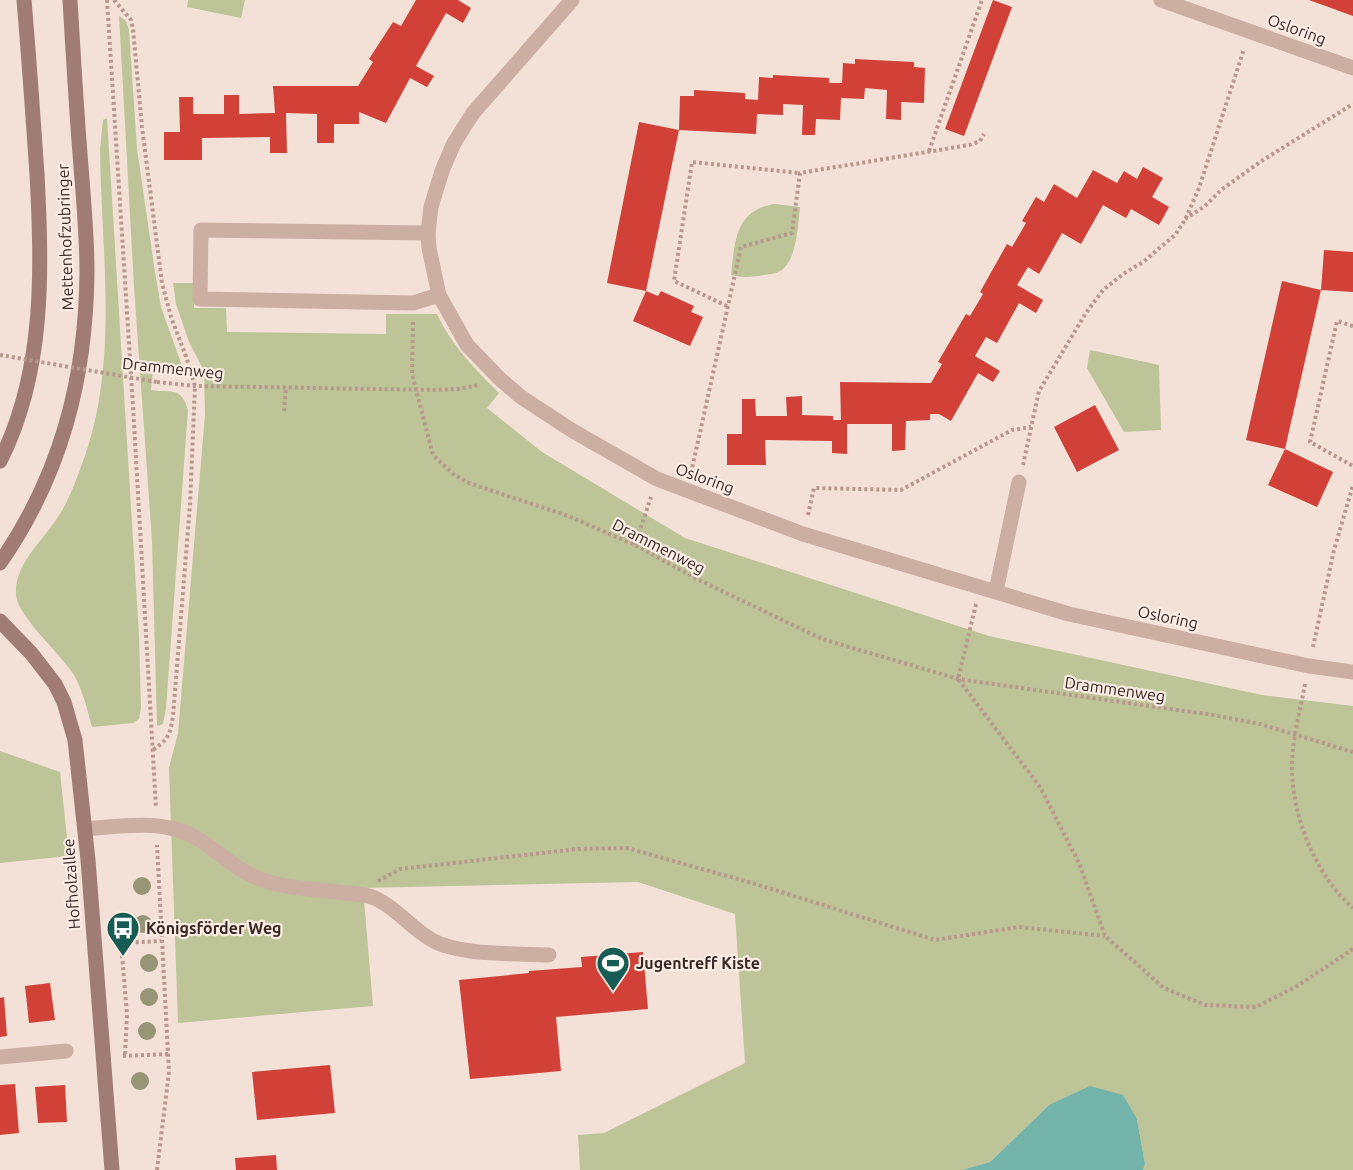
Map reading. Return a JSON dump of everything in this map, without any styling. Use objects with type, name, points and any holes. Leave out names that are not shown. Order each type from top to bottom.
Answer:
[{"type":"main road","name":"Mettenhofzubringer","points":[[0,461],[20,410],[33,354],[39,307],[40,230],[24,0]]},
{"type":"main road","name":"Mettenhofzubringer","points":[[0,563],[33,511],[61,446],[72,408],[84,333],[86,237],[70,0]]},
{"type":"main road","name":"Hofholzallee","points":[[0,621],[31,653],[55,684],[64,702],[75,740],[85,829],[112,1170]]},
{"type":"street","name":"Osloring","points":[[572,0],[473,113],[454,142],[431,207],[428,233],[439,295],[467,345],[500,379],[521,397],[573,431],[657,479],[803,534],[1069,614],[1309,666],[1353,672]]},
{"type":"street","name":"Osloring","points":[[1161,0],[1353,68]]},
{"type":"street","points":[[428,233],[201,230],[200,299],[413,303],[439,295]]},
{"type":"street","points":[[996,591],[1019,483]]},
{"type":"street","points":[[85,829],[157,825],[182,831],[200,840],[242,871],[256,878],[294,887],[369,896],[389,906],[433,941],[448,947],[549,955]]},
{"type":"street","points":[[0,1057],[66,1051]]},
{"type":"path","points":[[107,0],[153,750],[169,1072],[157,1170]]},
{"type":"path","points":[[114,0],[131,20],[133,29],[142,127],[162,284],[195,386],[190,505],[173,716],[171,732],[166,741],[153,750]]},
{"type":"path","points":[[928,151],[982,0]]},
{"type":"path","points":[[1019,483],[1039,391],[1086,313],[1103,290],[1143,262],[1175,235],[1185,220],[1198,188],[1250,32]]},
{"type":"path","points":[[1185,220],[1205,206],[1221,190],[1263,160],[1353,104]]},
{"type":"path","points":[[727,306],[674,281],[692,162],[800,172],[969,145],[980,141],[984,134]]},
{"type":"path","points":[[687,491],[741,247],[792,233],[800,172]]},
{"type":"path","points":[[1353,326],[1337,321],[1310,442],[1353,466]]},
{"type":"path","name":"Drammenweg","points":[[0,355],[157,382],[195,386],[417,389],[433,454],[453,474],[469,483],[568,516],[635,545],[697,579],[822,639],[958,679],[1213,715],[1260,724],[1353,752]]},
{"type":"path","points":[[417,389],[458,389],[500,379]]},
{"type":"path","points":[[284,411],[286,387]]},
{"type":"path","points":[[803,534],[814,488],[901,490],[1012,430],[1031,427]]},
{"type":"path","points":[[635,545],[657,479]]},
{"type":"path","points":[[1353,485],[1334,550],[1309,666],[1296,734],[1292,770],[1295,800],[1309,845],[1325,878],[1353,908]]},
{"type":"path","points":[[981,586],[958,679],[1040,787],[1078,863],[1105,936],[1164,988],[1205,1005],[1256,1007],[1299,985],[1353,949]]},
{"type":"path","points":[[369,896],[381,877],[400,869],[578,849],[627,848],[759,885],[935,940],[1019,927],[1105,936]]},
{"type":"path","points":[[125,1056],[127,1015],[121,943],[162,941]]},
{"type":"path","points":[[102,1057],[168,1054]]},
{"type":"green space","points":[[188,0],[245,0],[241,18],[187,7]]},
{"type":"green space","points":[[119,16],[126,21],[129,30],[137,149],[161,307],[181,363],[180,371],[175,374],[153,372],[151,390],[178,394],[182,397],[188,410],[166,708],[163,724],[157,726],[152,541],[134,287]]},
{"type":"green space","points":[[107,118],[139,636],[141,708],[139,719],[133,723],[92,727],[74,675],[24,614],[16,595],[19,573],[24,563],[58,517],[68,498],[94,426],[105,348],[105,268],[100,149],[103,120]]},
{"type":"green space","points":[[775,204],[800,207],[793,253],[789,261],[784,268],[775,273],[748,277],[731,275],[739,229],[752,213],[762,207]]},
{"type":"green space","points":[[173,283],[194,283],[194,308],[226,308],[227,332],[386,334],[386,314],[437,314],[457,346],[499,393],[487,408],[542,452],[685,538],[989,636],[1262,695],[1353,706],[1353,1170],[1143,1170],[1145,1164],[1137,1119],[1049,1105],[990,1162],[962,1170],[580,1170],[578,1135],[604,1133],[745,1063],[735,914],[638,882],[363,888],[373,1006],[178,1023],[169,768],[178,733],[205,415],[204,371],[189,342],[176,304]]},
{"type":"green space","points":[[1090,350],[1159,365],[1161,430],[1124,432],[1087,368]]},
{"type":"green space","points":[[0,751],[60,772],[69,856],[0,863]]},
{"type":"water","points":[[1090,1086],[1123,1095],[1137,1119],[1145,1164],[1143,1170],[962,1170],[990,1162],[1049,1105]]},
{"type":"building","points":[[416,0],[458,0],[471,8],[463,23],[446,13],[416,66],[434,76],[427,87],[410,78],[386,123],[359,112],[359,124],[334,124],[334,143],[317,143],[317,114],[286,113],[287,153],[270,153],[270,137],[202,138],[202,160],[164,160],[164,132],[180,132],[179,97],[193,97],[193,114],[224,114],[224,95],[239,95],[239,114],[275,113],[273,86],[358,86],[373,62],[369,59],[393,22],[401,26]]},
{"type":"building","points":[[993,0],[1012,7],[964,136],[945,129]]},
{"type":"building","points":[[1309,0],[1353,0],[1353,16]]},
{"type":"building","points":[[855,59],[914,62],[914,67],[925,68],[924,103],[901,102],[901,120],[886,119],[887,90],[865,88],[864,99],[841,98],[840,120],[816,119],[815,135],[802,135],[803,105],[783,104],[783,115],[757,114],[756,134],[679,130],[680,96],[694,96],[694,90],[745,93],[745,99],[758,100],[759,77],[773,78],[773,75],[829,78],[829,83],[842,83],[843,63],[855,64]]},
{"type":"building","points":[[639,122],[679,130],[646,291],[607,283]]},
{"type":"building","points":[[1143,167],[1163,178],[1152,197],[1169,207],[1159,225],[1131,209],[1126,218],[1103,205],[1081,244],[1062,233],[1039,274],[1028,267],[1017,285],[1043,300],[1036,313],[1019,303],[997,343],[986,337],[975,356],[1000,371],[993,382],[978,373],[951,421],[939,414],[930,414],[930,420],[906,421],[905,450],[892,451],[892,424],[847,424],[847,454],[832,453],[832,441],[765,440],[766,465],[727,465],[727,434],[742,434],[742,399],[755,399],[756,416],[787,416],[786,397],[802,396],[802,415],[833,416],[833,420],[841,420],[840,382],[931,383],[942,364],[938,362],[966,314],[970,316],[983,294],[980,292],[1007,244],[1012,247],[1026,223],[1022,221],[1036,197],[1044,202],[1054,184],[1077,198],[1093,170],[1117,183],[1124,171],[1137,179]]},
{"type":"building","points":[[1324,250],[1353,252],[1353,292],[1321,290]]},
{"type":"building","points":[[1282,281],[1321,290],[1285,449],[1246,440]]},
{"type":"building","points":[[646,291],[658,296],[661,291],[694,306],[691,312],[703,317],[690,346],[633,321]]},
{"type":"building","points":[[1095,405],[1119,450],[1077,472],[1054,427]]},
{"type":"building","points":[[1285,449],[1333,472],[1317,507],[1268,485]]},
{"type":"building","points":[[643,952],[648,1009],[556,1017],[561,1071],[470,1079],[459,980],[582,967],[581,957]]},
{"type":"building","points":[[50,983],[55,1020],[29,1023],[25,986]]},
{"type":"building","points":[[4,997],[7,1036],[0,1037],[0,998]]},
{"type":"building","points":[[330,1065],[335,1113],[257,1120],[252,1072]]},
{"type":"building","points":[[15,1084],[19,1133],[0,1135],[0,1085]]},
{"type":"building","points":[[65,1085],[67,1122],[38,1123],[35,1087]]},
{"type":"building","points":[[276,1155],[277,1170],[236,1170],[235,1158]]},
{"type":"place","name":"Königsförder Weg","points":[[123,957]]},
{"type":"place","name":"Jugentreff Kiste","points":[[613,992]]}]
